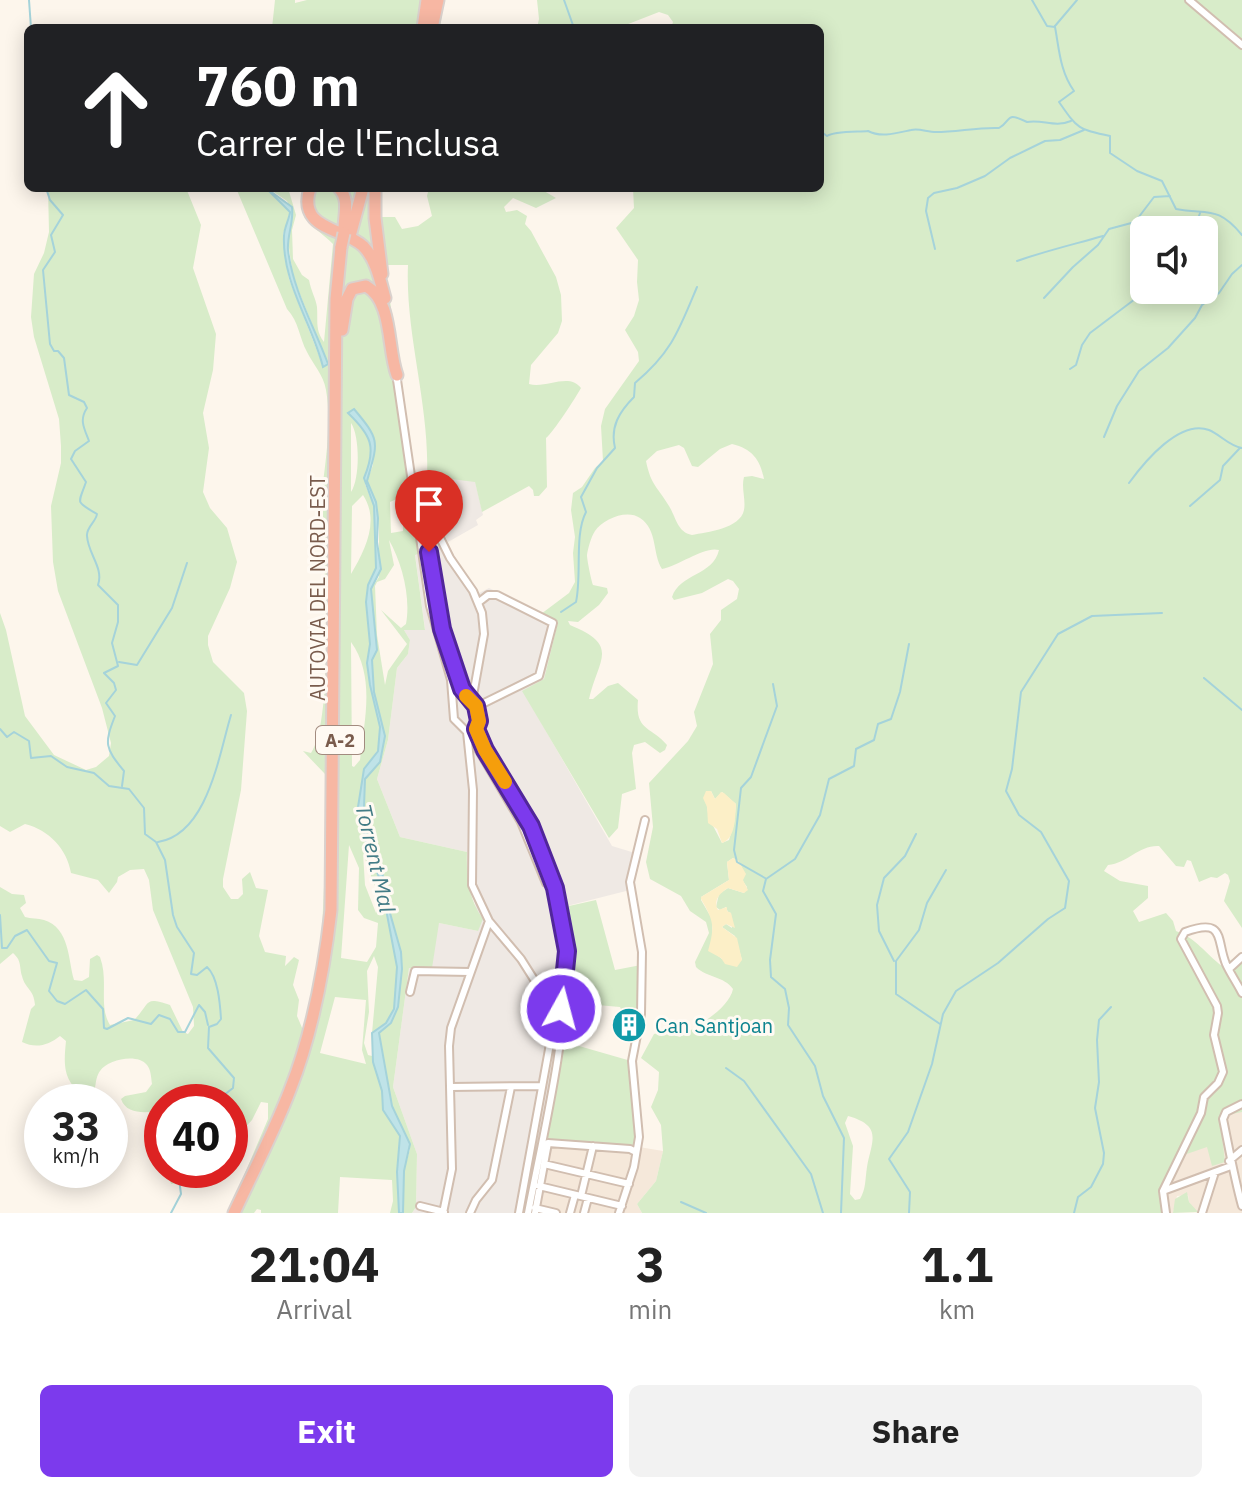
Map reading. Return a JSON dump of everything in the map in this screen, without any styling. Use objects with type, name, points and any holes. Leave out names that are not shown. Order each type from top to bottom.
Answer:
[{"type":"highway","points":[[424,24],[427,0]]},
{"type":"highway","points":[[432,24],[436,0]]},
{"type":"highway","points":[[309,192],[307,202],[315,220],[364,247],[376,268],[387,306]]},
{"type":"highway","points":[[315,220],[311,201],[316,192]]},
{"type":"highway","points":[[342,192],[346,196],[346,233]]},
{"type":"highway","name":"AUTOVIA DEL NORD-EST","points":[[234,1213],[291,1087],[313,1016],[327,943],[333,873],[336,299],[356,192]]},
{"type":"highway","name":"AUTOVIA DEL NORD-EST","points":[[346,233],[361,192]]},
{"type":"highway","points":[[375,192],[375,218],[387,306]]},
{"type":"highway","name":"AUTOVIA DEL NORD-EST","points":[[241,1213],[284,1121],[307,1061],[325,995],[336,927],[340,843],[344,248]]},
{"type":"highway","points":[[342,330],[347,299],[352,289],[366,286],[376,292],[397,375]]},
{"type":"street","points":[[1189,0],[1242,45]]},
{"type":"street","points":[[387,306],[430,606],[451,680],[455,700],[454,719],[471,731],[485,750],[531,826],[555,888],[567,951],[565,992],[557,1007],[519,1213]]},
{"type":"street","points":[[413,491],[420,497],[450,558],[479,602],[484,634],[469,701]]},
{"type":"street","points":[[429,552],[442,629],[479,721],[471,731],[473,790],[470,874],[478,902],[489,921],[521,959],[546,998],[557,1007],[561,1020],[528,1213]]},
{"type":"street","points":[[455,700],[469,701],[539,676],[553,623],[495,595],[488,595],[479,602]]},
{"type":"street","points":[[451,680],[469,701]]},
{"type":"street","points":[[471,731],[521,822],[546,883],[555,888]]},
{"type":"street","points":[[539,1186],[620,1210],[629,1184],[639,1125],[632,1061],[640,1017],[642,952],[630,882],[645,820]]},
{"type":"street","points":[[420,1206],[445,1213],[452,1169],[451,1028],[489,921]]},
{"type":"street","points":[[1166,1213],[1163,1191],[1201,1113],[1204,1097],[1223,1075],[1214,1035],[1218,1010],[1192,957],[1182,946],[1181,939],[1185,932],[1198,928],[1215,931],[1223,943],[1226,963],[1242,993]]},
{"type":"street","points":[[1230,968],[1242,957]]},
{"type":"street","points":[[410,992],[415,971],[470,972]]},
{"type":"street","points":[[451,1087],[542,1086]]},
{"type":"street","points":[[470,1213],[492,1180],[511,1087]]},
{"type":"street","points":[[1242,1104],[1226,1112],[1223,1119],[1230,1164],[1242,1206]]},
{"type":"street","points":[[556,1213],[535,1211],[548,1143],[636,1152]]},
{"type":"street","points":[[570,1213],[581,1196],[593,1146]]},
{"type":"street","points":[[1163,1191],[1215,1172],[1230,1164],[1242,1150]]},
{"type":"street","points":[[544,1164],[629,1184]]},
{"type":"street","points":[[1202,1213],[1215,1172]]},
{"type":"street","points":[[581,1196],[584,1213]]},
{"type":"shaded area","points":[[424,476],[475,481],[483,515],[476,520],[478,525],[448,542],[430,504]]},
{"type":"shaded area","points":[[448,545],[477,594],[489,588],[558,622],[544,680],[523,691],[612,846],[635,853],[630,890],[563,907],[569,977],[530,1213],[412,1213],[416,1207],[417,1154],[393,1087],[409,968],[439,923],[478,931],[475,904],[466,874],[467,852],[400,837],[377,779],[388,740],[397,668],[408,654],[410,640],[404,630],[425,629],[415,554]]},
{"type":"shaded area","points":[[1242,1112],[1242,1213],[1197,1213],[1188,1195],[1177,1196],[1173,1213],[1162,1213],[1160,1189],[1178,1157],[1222,1139],[1221,1116]]},
{"type":"shaded area","points":[[544,1140],[663,1151],[656,1181],[637,1204],[642,1213],[530,1213]]},
{"type":"green space","points":[[275,0],[295,0],[295,3],[307,0],[444,0],[441,24],[272,24]]},
{"type":"green space","points":[[537,0],[1242,0],[1242,928],[1224,901],[1230,881],[1225,873],[1199,882],[1191,861],[1187,860],[1184,867],[1176,866],[1159,846],[1145,848],[1108,865],[1104,871],[1120,881],[1148,886],[1148,898],[1133,911],[1139,922],[1166,913],[1176,931],[1195,942],[1222,966],[1242,953],[1242,1112],[1220,1119],[1225,1162],[1212,1166],[1207,1147],[1178,1157],[1160,1189],[1162,1213],[642,1213],[637,1204],[656,1181],[663,1151],[661,1125],[651,1107],[658,1090],[659,1072],[641,1058],[654,1034],[664,1032],[680,1037],[719,1010],[733,989],[696,967],[695,962],[709,933],[706,922],[690,911],[681,896],[650,879],[646,862],[653,827],[649,783],[688,741],[697,726],[694,712],[713,664],[710,634],[721,620],[721,610],[737,599],[739,589],[728,579],[702,593],[674,600],[672,597],[682,583],[710,565],[719,550],[707,551],[662,569],[650,529],[635,515],[616,517],[604,523],[591,539],[587,555],[593,585],[607,588],[608,593],[578,622],[568,621],[596,640],[601,647],[600,664],[589,699],[618,683],[638,700],[639,717],[645,727],[667,745],[660,753],[645,742],[634,745],[636,789],[622,794],[618,828],[609,838],[522,691],[544,679],[558,622],[541,614],[569,593],[575,582],[573,493],[582,487],[603,461],[601,426],[605,409],[639,361],[638,352],[625,330],[639,300],[638,260],[616,228],[634,208],[633,192],[824,192],[824,24],[672,24],[668,15],[659,12],[628,24],[538,24]],"holes":[[[732,444],[745,449],[757,460],[764,479],[744,477],[744,510],[741,516],[736,522],[714,531],[687,533],[680,527],[653,481],[646,461],[657,451],[679,445],[684,448],[692,466],[698,467],[720,449]],[[711,791],[715,799],[722,792],[736,804],[729,840],[722,843],[707,807]],[[733,858],[742,868],[742,880],[747,887],[744,893],[728,888],[719,894],[716,907],[720,910],[726,907],[731,913],[732,928],[726,924],[722,927],[735,936],[742,960],[722,959],[713,952],[712,919],[701,900],[701,897],[729,880],[727,862]],[[848,1116],[867,1125],[872,1136],[863,1192],[860,1199],[855,1200],[850,1194],[853,1146],[845,1123]]]},
{"type":"green space","points":[[48,192],[188,192],[201,225],[193,268],[216,334],[213,370],[203,413],[209,448],[203,492],[210,508],[227,528],[237,562],[230,588],[208,636],[208,645],[213,662],[244,693],[247,711],[241,790],[223,887],[231,899],[238,899],[243,894],[242,879],[250,872],[256,888],[268,890],[259,936],[265,952],[286,956],[285,966],[294,957],[299,960],[293,985],[299,1000],[297,1016],[303,1030],[308,1024],[321,952],[326,843],[325,774],[303,751],[311,753],[318,736],[325,682],[326,615],[321,504],[328,403],[323,379],[287,309],[238,192],[270,192],[290,212],[283,234],[289,279],[323,366],[328,364],[293,277],[287,233],[293,213],[287,201],[274,192],[289,192],[296,215],[292,230],[293,259],[302,275],[309,280],[316,304],[318,329],[324,342],[333,244],[304,216],[302,192],[379,192],[380,217],[395,217],[402,229],[418,226],[432,216],[428,192],[546,192],[556,198],[536,208],[513,198],[504,207],[506,212],[517,210],[527,216],[525,224],[556,277],[561,295],[562,321],[558,333],[531,365],[529,384],[570,381],[581,388],[546,438],[547,487],[539,496],[534,496],[529,486],[482,512],[475,482],[427,476],[425,423],[410,317],[408,265],[385,265],[425,551],[415,555],[425,630],[404,630],[410,640],[408,654],[397,668],[388,740],[377,779],[400,837],[467,852],[469,887],[483,919],[478,931],[439,923],[432,968],[409,968],[393,1087],[417,1154],[416,1207],[412,1213],[403,1213],[404,1171],[410,1149],[392,1106],[379,1033],[391,1023],[398,1007],[402,969],[401,952],[382,871],[367,832],[364,807],[365,779],[380,762],[385,736],[374,692],[372,660],[377,650],[371,589],[379,577],[379,531],[376,502],[367,481],[373,465],[374,436],[354,409],[349,414],[366,429],[370,446],[370,466],[365,484],[374,506],[376,568],[368,585],[366,602],[370,644],[367,663],[380,727],[379,748],[364,769],[358,807],[381,883],[397,967],[394,1009],[386,1024],[372,1033],[378,967],[374,956],[367,971],[369,1012],[364,1043],[379,1074],[386,1115],[400,1136],[397,1172],[399,1213],[390,1213],[392,1180],[340,1177],[338,1213],[261,1213],[257,1209],[254,1213],[228,1213],[239,1188],[248,1188],[248,1166],[268,1119],[268,1103],[261,1102],[248,1124],[248,1084],[152,1084],[147,1065],[130,1058],[109,1063],[98,1075],[96,1084],[72,1084],[65,1060],[66,1041],[60,1036],[42,1045],[22,1042],[31,1009],[35,1005],[16,956],[13,953],[0,964],[0,887],[12,894],[24,895],[26,903],[20,908],[25,917],[44,920],[59,930],[74,980],[82,981],[89,977],[90,959],[97,955],[100,957],[106,1018],[110,1025],[134,1020],[148,1003],[155,1001],[170,1005],[183,1032],[188,1034],[194,1026],[193,1007],[153,910],[149,880],[144,869],[130,870],[118,877],[109,893],[98,880],[71,873],[66,856],[56,842],[42,831],[25,824],[10,832],[0,826],[0,613],[25,716],[54,755],[86,770],[96,767],[109,756],[111,743],[102,708],[58,591],[53,562],[51,506],[61,463],[61,446],[59,419],[34,337],[31,317],[34,274],[49,232]],"holes":[[[351,423],[357,447],[357,468],[351,492]],[[363,495],[370,515],[369,535],[351,574],[352,506]],[[399,498],[401,506],[406,507],[403,510],[403,531],[391,533],[390,502]],[[389,540],[404,580],[406,624],[401,628],[381,610],[407,644],[388,671],[385,685],[377,635],[375,586],[385,579],[394,565]],[[351,642],[364,670],[366,685],[360,760],[354,767]],[[349,845],[359,868],[358,910],[364,918],[378,923],[376,947],[367,962],[341,958]],[[363,853],[380,901],[376,913],[365,885]],[[335,997],[366,1000],[362,1050],[366,1064],[320,1053]]]},
{"type":"green space","points":[[563,884],[569,906],[596,900],[615,970],[641,965],[639,1016],[624,1016],[620,1007],[575,1003],[571,1009],[577,1021],[566,1019],[563,1046],[579,1046],[631,1061],[638,1126],[635,1147],[544,1140],[565,1015],[566,925],[558,885]]},
{"type":"green space","points":[[144,1092],[144,1112],[128,1108],[128,1095]]},
{"type":"green space","points":[[1187,1192],[1189,1202],[1198,1212],[1173,1213],[1175,1199]]},
{"type":"sand","points":[[706,791],[711,791],[715,799],[721,792],[724,793],[736,804],[732,832],[722,843],[717,829],[708,823],[703,798]]},
{"type":"sand","points":[[733,858],[738,860],[746,874],[743,880],[748,890],[744,893],[728,888],[716,903],[718,910],[727,907],[731,913],[735,928],[726,924],[722,927],[737,938],[742,960],[737,967],[725,964],[708,951],[712,924],[701,899],[729,880],[727,862]]},
{"type":"water","points":[[270,192],[292,207],[288,250],[299,294],[328,364],[323,367],[288,270],[284,236],[290,212]]},
{"type":"water","name":"Torrent Mal","points":[[354,409],[369,428],[375,442],[367,481],[376,502],[381,569],[371,589],[377,650],[372,660],[374,692],[385,736],[380,762],[365,779],[364,807],[367,832],[382,871],[401,952],[398,1007],[391,1023],[379,1033],[392,1106],[410,1144],[404,1171],[403,1213],[399,1213],[397,1172],[400,1136],[383,1110],[382,1091],[373,1062],[372,1033],[386,1023],[394,1009],[397,967],[381,883],[366,842],[358,807],[364,769],[378,751],[380,727],[367,663],[370,644],[366,602],[368,585],[376,568],[374,506],[364,478],[371,450],[367,435],[348,413]]},
{"type":"waterway","points":[[29,0],[31,24]]},
{"type":"waterway","points":[[564,0],[573,24]]},
{"type":"waterway","points":[[1032,0],[1047,26],[1055,27],[1063,68],[1074,91],[1059,102],[1075,123],[1091,132],[1110,136],[1110,153],[1137,171],[1162,181],[1176,209],[1219,215],[1242,235]]},
{"type":"waterway","points":[[1055,26],[1077,0]]},
{"type":"waterway","points":[[824,134],[868,131],[884,135],[914,130],[936,132],[999,128],[1012,117],[1027,122],[1059,124],[1071,121]]},
{"type":"waterway","points":[[935,249],[926,211],[928,198],[934,193],[957,188],[985,176],[1010,158],[1045,141],[1060,140],[1084,130]]},
{"type":"waterway","points":[[47,192],[63,215],[51,235],[55,252],[43,270],[50,344],[64,358],[69,395],[84,402],[87,408],[83,420],[89,441],[75,451],[71,459],[86,482],[80,502],[97,514],[87,536],[99,573],[98,585],[118,605],[118,622],[112,643],[118,666],[104,673],[114,683],[116,690],[106,703],[115,716],[108,745],[124,771],[122,786]]},
{"type":"waterway","points":[[1044,298],[1098,245],[1109,229],[1135,222],[1154,197],[1170,196]]},
{"type":"waterway","points":[[1017,261],[1103,236]]},
{"type":"waterway","points":[[1104,437],[1117,406],[1139,371],[1168,348],[1195,318],[1202,305],[1219,293],[1242,265]]},
{"type":"waterway","points":[[561,612],[576,602],[580,532],[586,512],[581,497],[597,468],[615,448],[615,427],[620,414],[634,397],[635,383],[666,350],[697,287]]},
{"type":"waterway","points":[[1070,369],[1076,365],[1082,345],[1090,333],[1130,303]]},
{"type":"waterway","points":[[1129,483],[1164,444],[1187,431],[1198,428],[1209,430],[1242,448]]},
{"type":"waterway","points":[[1190,506],[1220,480],[1223,466],[1239,449]]},
{"type":"waterway","points":[[119,662],[137,665],[172,608],[187,563]]},
{"type":"waterway","points":[[909,1213],[910,1192],[889,1159],[908,1132],[932,1064],[943,1014],[956,991],[998,963],[1065,908],[1069,881],[1041,832],[1019,815],[1006,791],[1012,769],[1021,692],[1058,634],[1092,616],[1162,613]]},
{"type":"waterway","points":[[841,1213],[844,1138],[823,1096],[815,1066],[788,1025],[789,1008],[785,989],[771,977],[776,914],[763,891],[766,879],[795,859],[820,815],[829,779],[854,766],[856,749],[874,740],[878,724],[891,719],[900,692],[909,644]]},
{"type":"waterway","points":[[1204,678],[1242,710]]},
{"type":"waterway","points":[[765,878],[737,862],[734,850],[741,788],[751,777],[777,706],[773,684]]},
{"type":"waterway","points":[[158,842],[175,836],[200,809],[216,770],[231,715]]},
{"type":"waterway","points":[[0,729],[7,737],[14,732],[29,741],[31,758],[51,756],[67,767],[94,773],[109,786],[129,789],[144,808],[145,834],[156,842],[165,860],[177,927],[194,953],[191,974],[197,975],[207,967],[214,977],[221,1019],[209,1027],[208,1048],[234,1078],[233,1084]]},
{"type":"waterway","points":[[894,961],[879,931],[877,905],[884,878],[905,856],[916,834]]},
{"type":"waterway","points":[[940,1024],[896,994],[896,961],[919,930],[927,903],[946,870]]},
{"type":"waterway","points":[[0,915],[2,948],[7,948],[15,936],[27,930],[49,961],[57,963],[49,991],[57,1001],[65,1004],[86,990],[103,1009],[104,1028],[128,1018],[151,1024],[159,1015],[170,1019],[178,1032],[185,1032],[199,1005],[205,1012],[208,1025]]},
{"type":"waterway","points":[[1074,1213],[1078,1197],[1091,1187],[1103,1164],[1104,1153],[1095,1108],[1099,1082],[1097,1040],[1099,1020],[1111,1007]]},
{"type":"waterway","points":[[726,1068],[744,1081],[811,1174],[823,1213]]},
{"type":"waterway","points":[[171,1213],[181,1194],[180,1188]]},
{"type":"waterway","points":[[681,1202],[706,1213]]},
{"type":"slow traffic","points":[[466,696],[476,706],[479,721],[476,729],[485,750],[505,782]]},
{"type":"place","name":"Can Santjoan","points":[[629,1025]]},
{"type":"route","points":[[429,552],[442,629],[462,689],[476,706],[479,721],[476,729],[485,750],[531,826],[555,888],[567,951],[561,1009]]}]
